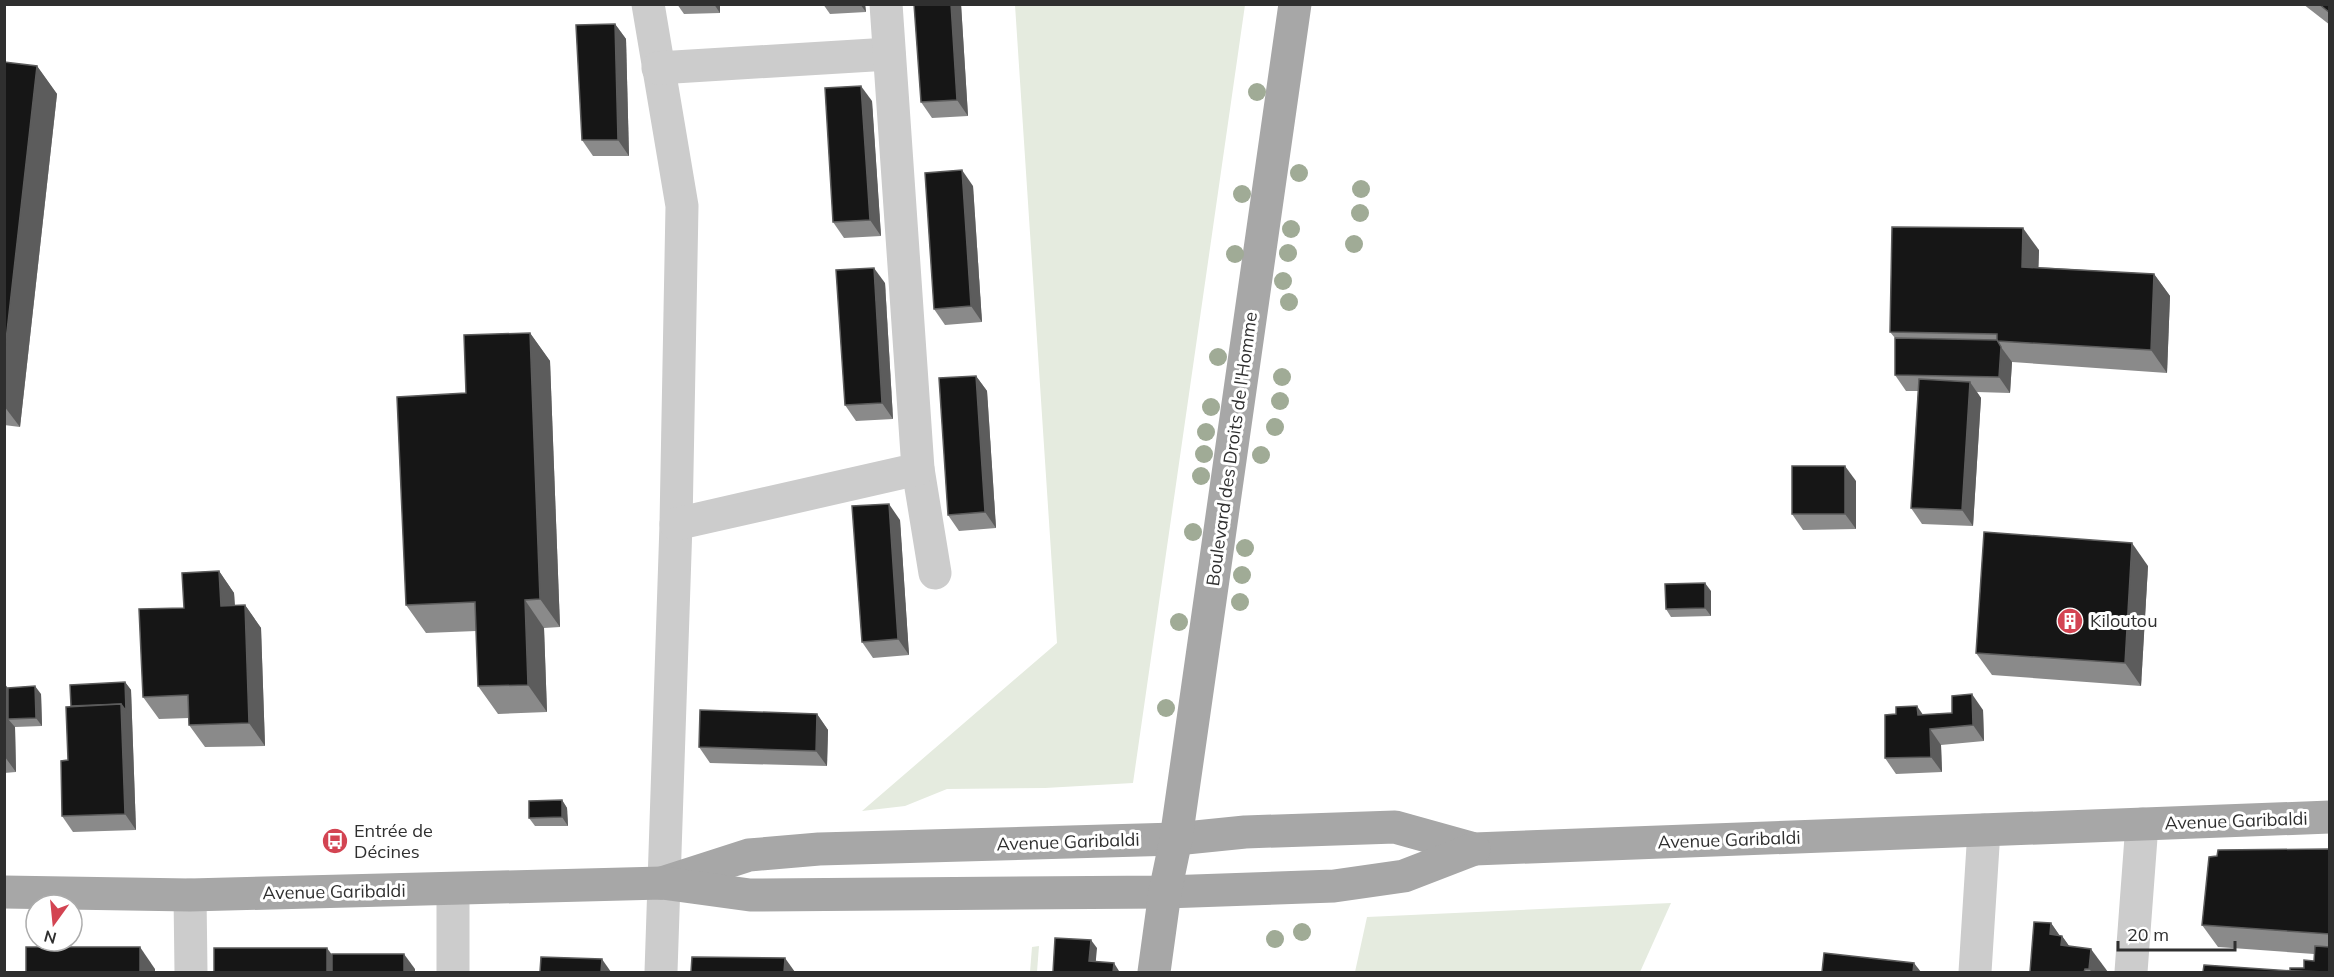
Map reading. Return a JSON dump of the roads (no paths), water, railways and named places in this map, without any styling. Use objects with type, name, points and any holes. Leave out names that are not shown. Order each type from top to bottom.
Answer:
[{"type":"main road","name":"Boulevard des Droits de l'Homme","points":[[1154,972],[1165,892],[1176,839],[1295,4]]},
{"type":"main road","name":"Avenue Garibaldi","points":[[662,883],[749,855],[1176,839],[1245,832],[1395,827],[1474,849],[2330,817]]},
{"type":"main road","name":"Avenue Garibaldi","points":[[4,892],[190,895],[662,883],[750,895],[1165,892],[1334,886],[1404,876],[1474,849]]},
{"type":"street","points":[[648,4],[682,206],[676,524],[662,883],[661,972]]},
{"type":"street","points":[[886,4],[918,470],[935,573]]},
{"type":"street","points":[[658,68],[889,54]]},
{"type":"street","points":[[676,524],[918,470]]},
{"type":"street","name":"Avenue Garibaldi","points":[[2131,972],[2142,824]]},
{"type":"street","points":[[1976,972],[1984,830]]},
{"type":"street","points":[[453,890],[453,972]]},
{"type":"street","points":[[190,895],[191,972]]},
{"type":"place","name":"Kiloutou","points":[[2070,621]]},
{"type":"place","name":"Entrée de Décines","points":[[335,841]]}]
